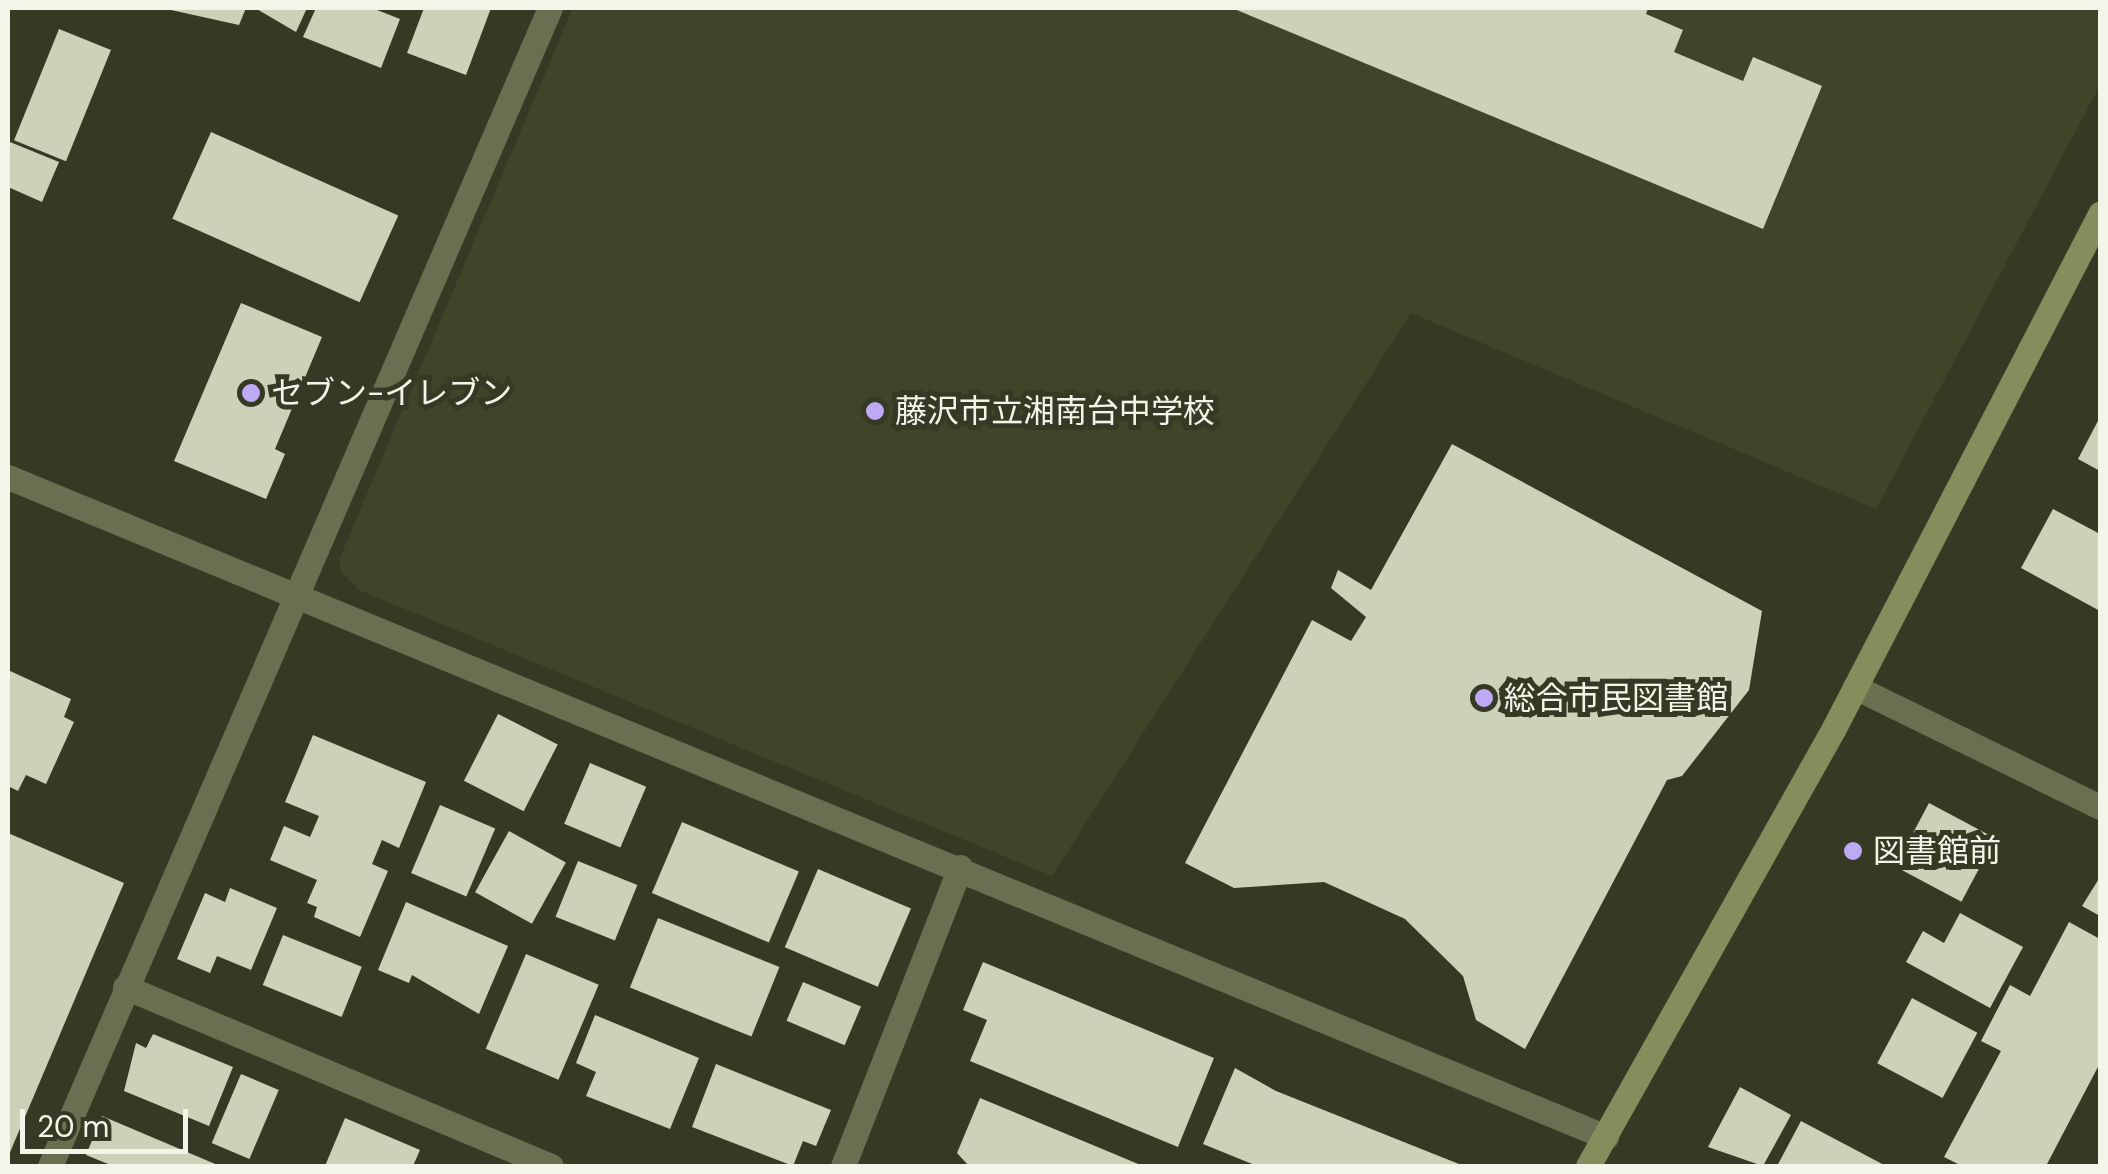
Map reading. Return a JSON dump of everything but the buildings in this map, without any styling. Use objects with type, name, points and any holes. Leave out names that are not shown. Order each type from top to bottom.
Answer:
[{"type":"street","points":[[50,1166],[550,8]]},
{"type":"street","points":[[1588,1166],[1856,688],[2100,214]]},
{"type":"street","points":[[8,477],[1606,1137]]},
{"type":"street","points":[[1856,688],[2100,807]]},
{"type":"street","points":[[842,1166],[960,867]]},
{"type":"street","points":[[125,987],[550,1166]]},
{"type":"shaded area","name":"藤沢市立湘南台中学校","points":[[573,8],[2100,8],[2100,85],[1876,509],[1411,313],[1052,876],[359,590],[342,573],[339,560]]},
{"type":"place","name":"セブン-イレブン","points":[[251,393]]},
{"type":"place","name":"藤沢市立湘南台中学校","points":[[875,411]]},
{"type":"place","name":"総合市民図書館","points":[[1484,698]]},
{"type":"place","name":"図書館前","points":[[1853,851]]}]
